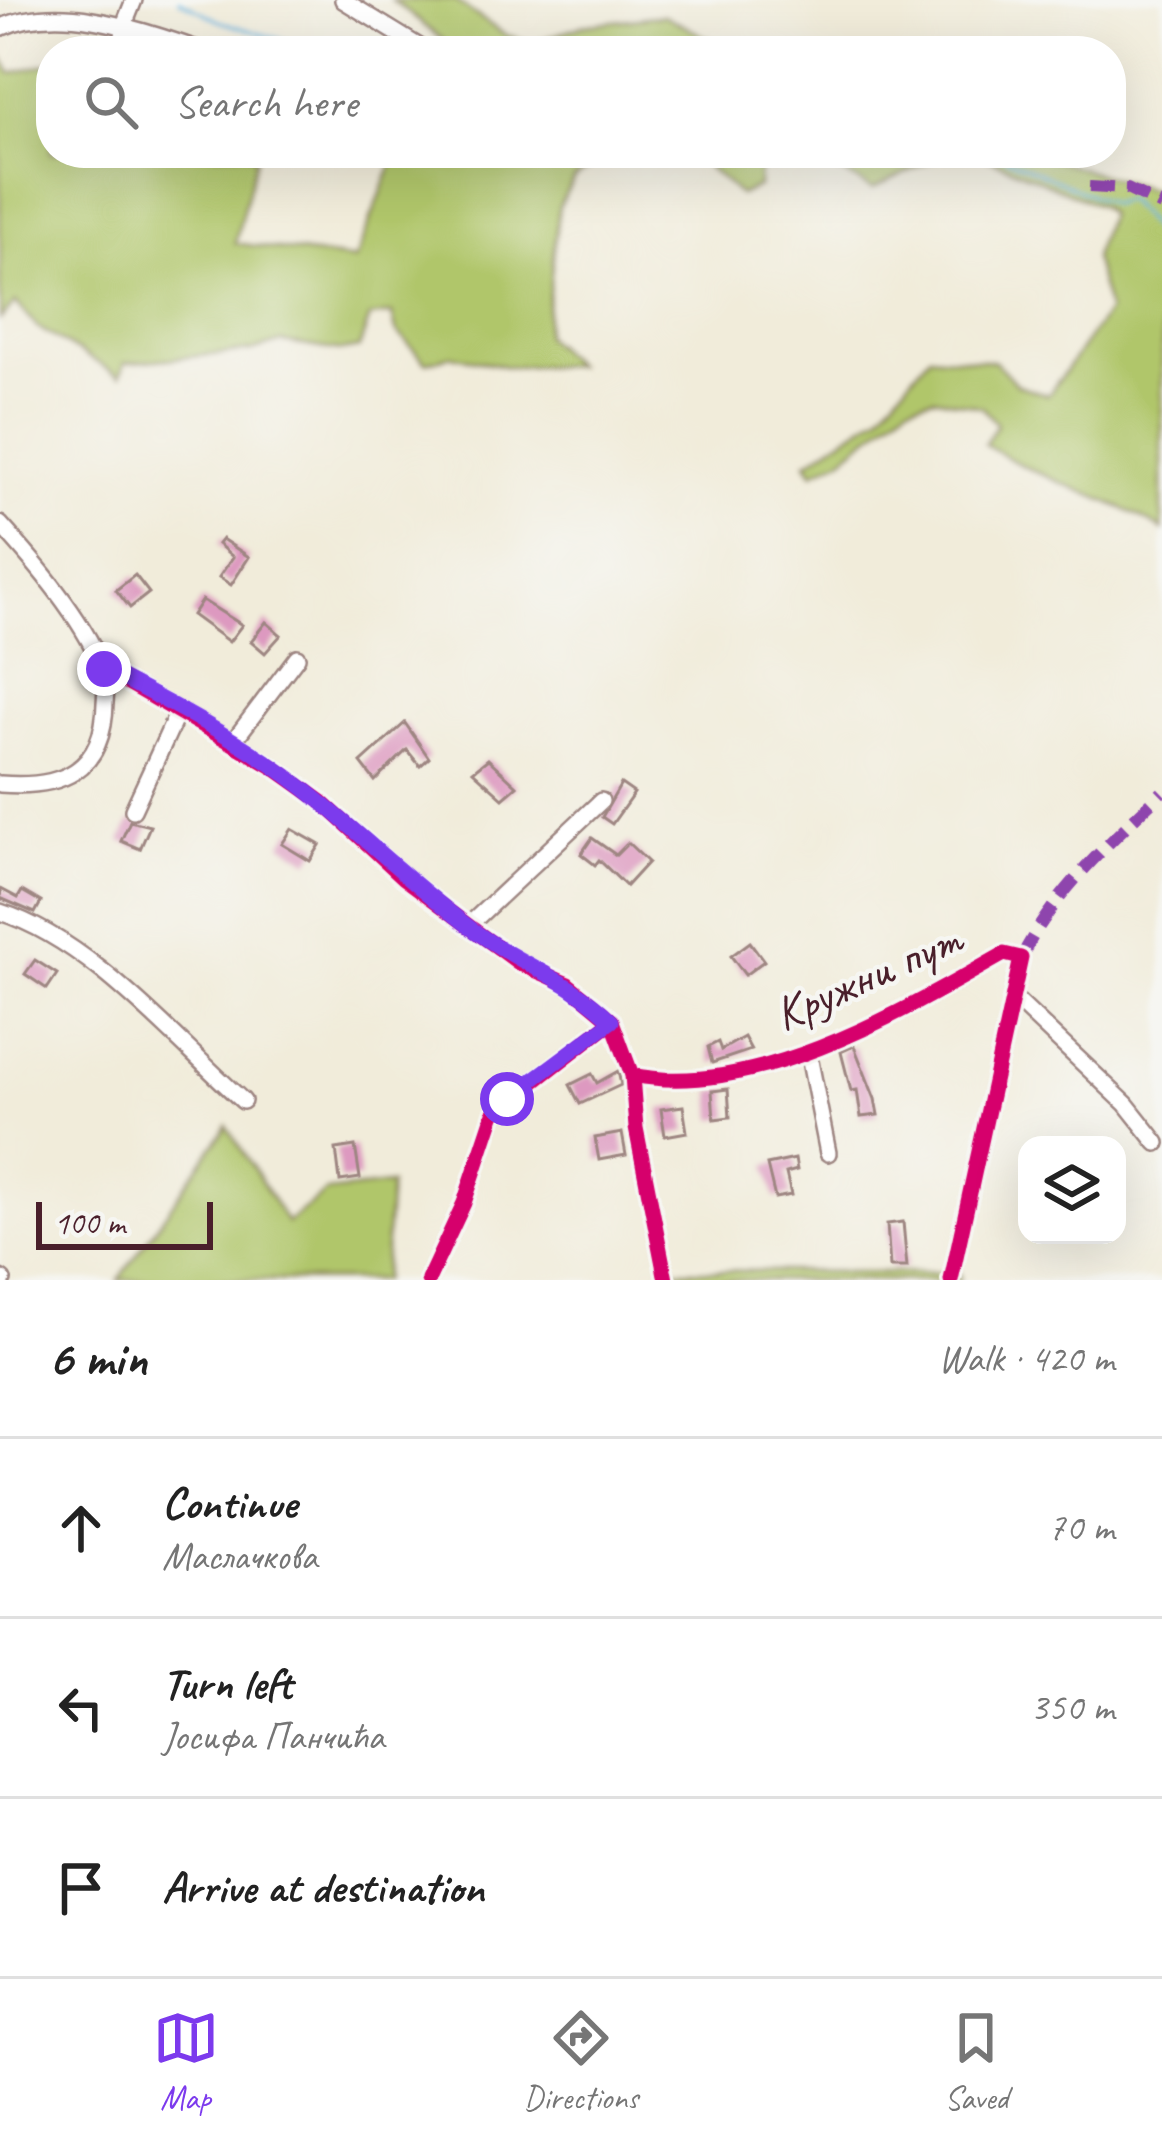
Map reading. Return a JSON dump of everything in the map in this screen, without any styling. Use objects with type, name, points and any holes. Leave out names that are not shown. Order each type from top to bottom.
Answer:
[{"type":"street","points":[[123,36],[134,0]]},
{"type":"street","points":[[343,0],[402,36]]},
{"type":"street","points":[[0,28],[28,14],[124,25],[157,36]]},
{"type":"street","points":[[0,524],[53,589],[104,669],[232,743],[321,802],[404,878],[520,964],[568,984],[612,1021],[632,1075],[636,1128],[666,1280]]},
{"type":"street","points":[[232,743],[297,657]]},
{"type":"street","points":[[0,784],[52,784],[92,756],[105,714],[104,669]]},
{"type":"street","points":[[133,810],[178,712]]},
{"type":"street","points":[[468,926],[601,801]]},
{"type":"street","points":[[0,912],[32,922],[73,948],[243,1101]]},
{"type":"street","name":"Кружни пут","points":[[632,1075],[662,1081],[715,1074],[834,1044],[1004,954],[1021,958],[951,1280]]},
{"type":"street","points":[[1012,997],[1126,1104],[1157,1143]]},
{"type":"street","points":[[428,1280],[464,1203],[494,1113],[612,1021]]},
{"type":"street","points":[[808,1051],[828,1153]]},
{"type":"green space","points":[[392,0],[454,0],[508,36],[437,36]]},
{"type":"green space","points":[[664,15],[704,36],[552,36],[583,25]]},
{"type":"green space","points":[[0,54],[11,73],[36,67],[36,168],[254,168],[235,243],[355,260],[391,168],[589,168],[574,178],[559,206],[544,336],[575,365],[508,367],[452,355],[426,362],[396,331],[392,314],[370,317],[359,348],[342,351],[282,342],[251,351],[125,363],[120,376],[37,327],[16,302],[0,319]]},
{"type":"green space","points":[[709,168],[759,168],[758,187],[739,195]]},
{"type":"green space","points":[[835,168],[916,168],[872,189]]},
{"type":"green space","points":[[1012,168],[1081,168],[1162,193],[1162,530],[985,444],[997,424],[982,407],[934,397],[909,404],[841,459],[813,472],[807,462],[880,414],[930,355],[995,361],[1017,385],[1048,395],[1108,311],[1093,258],[1108,214],[1100,206]]},
{"type":"green space","points":[[227,1126],[287,1223],[326,1192],[390,1185],[383,1280],[119,1280]]},
{"type":"green space","points":[[675,1270],[959,1273],[960,1280],[675,1280]]},
{"type":"building","points":[[222,539],[249,557],[231,585],[219,577],[233,557],[218,544]]},
{"type":"building","points":[[135,575],[149,593],[130,608],[116,590]]},
{"type":"building","points":[[202,600],[242,625],[229,642],[192,615]]},
{"type":"building","points":[[266,622],[281,635],[265,653],[251,641]]},
{"type":"building","points":[[405,723],[429,758],[420,766],[407,750],[375,781],[361,763]]},
{"type":"building","points":[[488,759],[517,786],[503,798],[473,771]]},
{"type":"building","points":[[621,784],[634,793],[612,824],[602,817]]},
{"type":"building","points":[[130,821],[150,826],[140,849],[121,841]]},
{"type":"building","points":[[292,829],[320,845],[310,861],[282,844]]},
{"type":"building","points":[[592,838],[616,855],[628,843],[648,862],[626,886],[599,860],[595,865],[581,854]]},
{"type":"building","points":[[1,889],[18,898],[22,891],[41,902],[35,913],[0,898]]},
{"type":"building","points":[[750,942],[764,961],[745,975],[731,956]]},
{"type":"building","points":[[35,960],[57,974],[47,989],[25,974]]},
{"type":"building","points":[[744,1037],[751,1050],[712,1063],[708,1047],[718,1042],[721,1050]]},
{"type":"building","points":[[854,1046],[878,1115],[861,1117],[857,1090],[851,1091],[841,1052]]},
{"type":"building","points":[[618,1071],[621,1085],[580,1104],[570,1085],[592,1074],[597,1083]]},
{"type":"building","points":[[728,1089],[730,1117],[714,1119],[712,1091]]},
{"type":"building","points":[[683,1106],[687,1132],[665,1136],[661,1109]]},
{"type":"building","points":[[622,1133],[626,1155],[599,1160],[595,1138]]},
{"type":"building","points":[[355,1146],[360,1178],[340,1181],[336,1149]]},
{"type":"building","points":[[795,1159],[797,1170],[786,1173],[791,1195],[775,1198],[767,1165]]},
{"type":"building","points":[[903,1222],[907,1267],[890,1267],[887,1224]]},
{"type":"waterway","points":[[179,0],[222,22],[269,36]]},
{"type":"waterway","points":[[1029,168],[1111,204],[1126,199],[1162,240]]},
{"type":"marked path","points":[[1089,187],[1127,189],[1162,206]]},
{"type":"marked path","points":[[1021,958],[1067,889],[1162,792]]},
{"type":"cycle path","points":[[104,669],[273,767],[321,801],[404,878],[520,964],[568,984],[612,1021],[632,1075],[636,1128],[666,1280]]},
{"type":"cycle path","points":[[632,1075],[678,1079],[726,1075],[776,1063],[873,1024],[1004,954],[1021,958],[951,1280]]},
{"type":"cycle path","points":[[428,1280],[464,1203],[494,1113],[612,1021]]},
{"type":"route","points":[[104,669],[273,767],[321,802],[404,878],[520,964],[568,984],[612,1021],[507,1099]]}]
